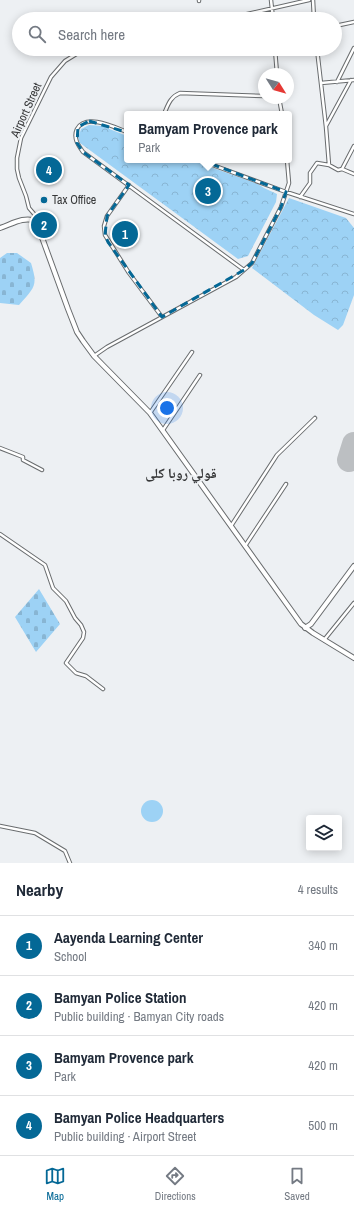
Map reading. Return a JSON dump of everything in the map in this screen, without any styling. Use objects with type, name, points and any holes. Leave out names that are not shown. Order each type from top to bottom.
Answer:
[{"type":"street","points":[[271,0],[272,12]]},
{"type":"street","points":[[255,12],[309,0]]},
{"type":"street","points":[[313,0],[314,12]]},
{"type":"street","points":[[342,25],[354,22]]},
{"type":"street","points":[[337,82],[354,48]]},
{"type":"street","name":"Airport Street","points":[[36,221],[37,218],[35,214],[29,208],[17,169],[17,158],[21,138],[51,77],[65,61],[72,56]]},
{"type":"street","points":[[276,56],[277,68]]},
{"type":"street","points":[[318,56],[329,166]]},
{"type":"street","points":[[321,83],[352,80]]},
{"type":"street","points":[[326,127],[352,80]]},
{"type":"street","points":[[166,111],[172,98],[180,93],[258,96]]},
{"type":"street","points":[[124,131],[100,122],[89,121],[78,127],[75,137],[76,143],[83,152],[244,270]]},
{"type":"street","points":[[342,169],[354,146]]},
{"type":"street","points":[[207,163],[300,197],[354,214]]},
{"type":"street","points":[[94,356],[107,347],[236,277],[252,263],[281,207],[289,183],[287,163]]},
{"type":"street","points":[[300,197],[310,183],[310,173],[317,163],[338,170],[342,169],[354,174]]},
{"type":"street","points":[[129,185],[107,216],[104,226],[104,235],[129,273],[162,317]]},
{"type":"street","points":[[0,228],[24,219],[31,218],[36,221],[77,332],[94,356],[150,413],[192,474],[305,628],[354,658]]},
{"type":"street","points":[[150,413],[192,352]]},
{"type":"street","points":[[163,430],[200,375]]},
{"type":"street","points":[[231,526],[277,455],[315,418]]},
{"type":"street","points":[[0,448],[23,457],[23,460],[42,470]]},
{"type":"street","points":[[246,546],[286,484]]},
{"type":"street","points":[[0,534],[45,566],[52,588],[66,601],[74,618],[82,625],[84,632],[84,638],[66,663],[76,673],[86,676],[103,689]]},
{"type":"street","points":[[305,628],[311,624],[354,566]]},
{"type":"street","points":[[324,640],[354,603]]},
{"type":"street","points":[[0,826],[35,832],[65,851],[70,863]]},
{"type":"highlighted area","points":[[89,121],[126,132],[286,192],[281,207],[252,263],[244,270],[162,317],[108,242],[105,235],[107,216],[129,185],[83,152],[77,143],[78,127]]},
{"type":"green space","points":[[89,125],[102,126],[124,135],[124,163],[199,163],[258,184],[277,194],[276,202],[248,256],[238,259],[80,143],[78,138],[81,129]]},
{"type":"green space","points":[[289,198],[346,218],[354,228],[354,295],[343,325],[338,330],[314,315],[252,268]]},
{"type":"green space","points":[[7,253],[17,253],[31,263],[33,271],[34,286],[19,305],[0,303],[0,258]]},
{"type":"green space","points":[[39,589],[60,624],[36,652],[15,617]]},
{"type":"green space","points":[[152,800],[160,803],[163,811],[160,819],[152,822],[144,819],[141,811],[144,803]]},
{"type":"runway","points":[[349,460],[354,444]]},
{"type":"place","name":"Bamyan Police Headquarters","points":[[49,170]]},
{"type":"place","name":"Bamyam Provence park","points":[[208,191]]},
{"type":"place","name":"Tax Office","points":[[44,200]]},
{"type":"place","name":"Bamyan Police Station","points":[[44,225]]},
{"type":"place","name":"Aayenda Learning Center","points":[[125,234]]},
{"type":"district","name":"قولي روبا کلی","points":[[181,473]]}]
